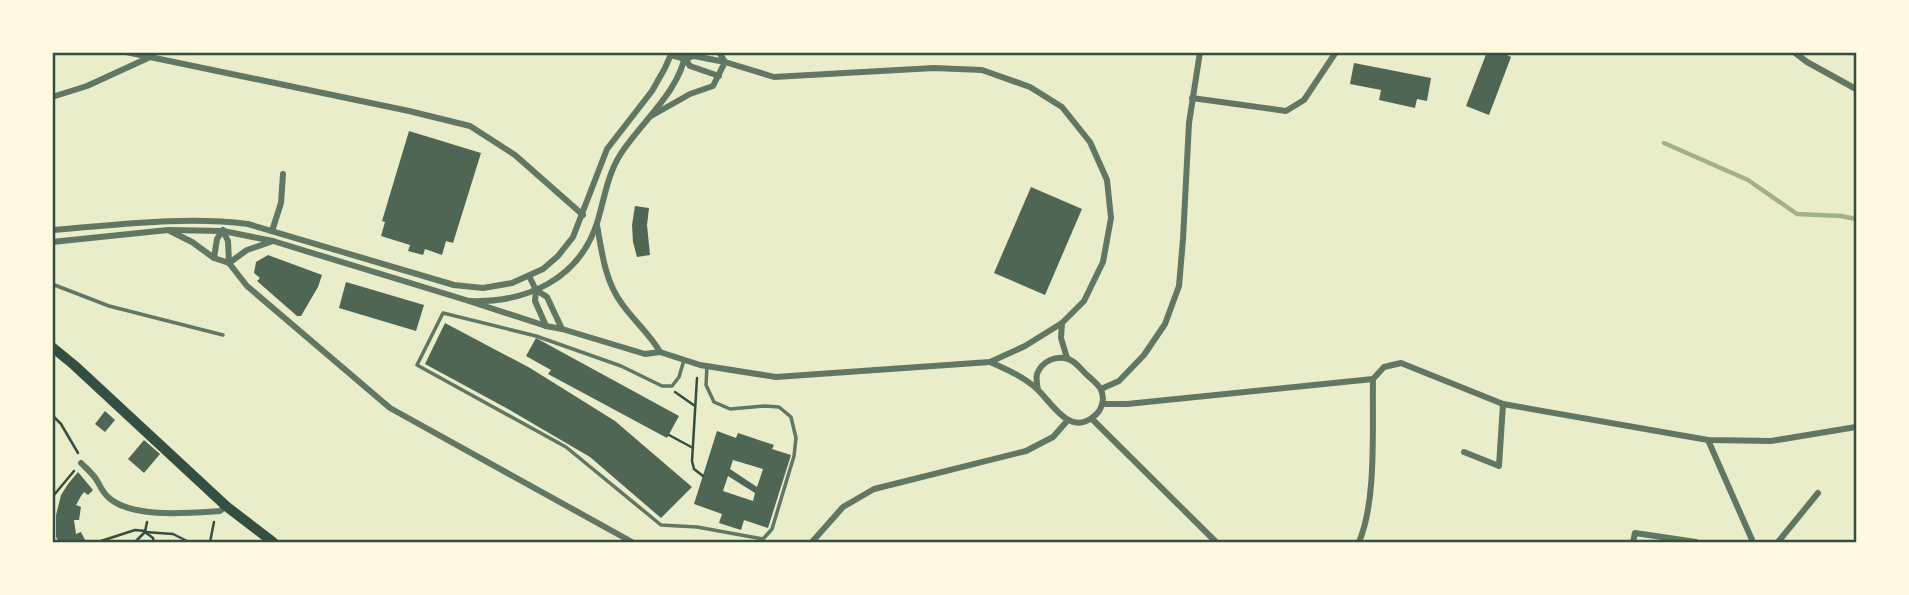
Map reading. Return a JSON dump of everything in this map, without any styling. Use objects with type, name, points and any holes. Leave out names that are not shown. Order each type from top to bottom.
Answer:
[{"type":"main road","points":[[52,347],[226,506],[273,542]]},
{"type":"street","points":[[126,52],[470,126],[515,155],[583,215]]},
{"type":"street","points":[[719,52],[725,62]]},
{"type":"street","points":[[1101,389],[1119,381],[1144,355],[1165,324],[1179,286],[1189,123],[1200,52]]},
{"type":"street","points":[[1192,98],[1286,111],[1304,100],[1336,52]]},
{"type":"street","points":[[1794,52],[1857,89]]},
{"type":"street","points":[[52,230],[166,221],[223,221],[272,230],[454,285],[483,288],[512,283],[543,269],[573,237],[607,149],[652,91],[669,53],[725,62],[774,77],[934,68],[982,70],[1030,87],[1062,107],[1090,142],[1107,180],[1111,218],[1103,262],[1084,301],[1062,323],[1024,346],[990,362],[776,377],[704,365],[660,352],[645,354],[273,241],[223,231],[168,230],[52,242]]},
{"type":"street","points":[[685,56],[690,66],[719,76]]},
{"type":"street","points":[[468,301],[492,302],[518,297],[536,290],[568,270],[582,253],[597,223],[604,194],[619,156],[675,82],[685,56]]},
{"type":"street","points":[[52,97],[87,86],[148,58]]},
{"type":"street","points":[[649,117],[690,94],[713,86],[725,62]]},
{"type":"street","points":[[272,230],[281,203],[283,174]]},
{"type":"street","points":[[223,221],[223,231],[228,241],[229,263]]},
{"type":"street","points":[[597,223],[609,281],[621,303],[651,337],[660,352]]},
{"type":"street","points":[[168,230],[192,242],[214,258],[229,263],[247,286],[390,408],[632,542]]},
{"type":"street","points":[[214,258],[217,239],[223,231]]},
{"type":"street","points":[[229,263],[247,250],[273,241]]},
{"type":"street","points":[[529,276],[536,290],[547,297],[562,329]]},
{"type":"street","points":[[536,290],[535,302],[546,326]]},
{"type":"street","points":[[1062,323],[1061,338],[1067,358]]},
{"type":"street","points":[[990,362],[1010,371],[1038,390],[1068,420],[1080,423],[1092,419],[1103,404],[1101,389],[1076,363],[1067,358],[1052,358],[1042,365],[1036,375],[1038,390]]},
{"type":"street","points":[[1103,404],[1128,404],[1373,379],[1384,367],[1401,363],[1503,404],[1708,440],[1771,441],[1857,427]]},
{"type":"street","points":[[1359,542],[1366,526],[1372,467],[1373,379]]},
{"type":"street","points":[[1464,452],[1499,466],[1503,404]]},
{"type":"street","points":[[1092,419],[1216,542]]},
{"type":"street","points":[[812,542],[843,507],[874,489],[1026,451],[1053,437],[1068,420]]},
{"type":"street","points":[[1708,440],[1753,542]]},
{"type":"street","points":[[78,466],[95,477],[110,499],[124,507],[159,513],[220,511],[226,506]]},
{"type":"street","points":[[1778,542],[1818,493]]},
{"type":"street","points":[[1633,542],[1635,533],[1696,542]]},
{"type":"lane","points":[[725,62],[726,52]]},
{"type":"lane","points":[[52,284],[109,306],[223,335]]},
{"type":"lane","points":[[684,360],[680,377],[672,386],[662,386],[621,366],[536,336],[443,313],[417,365],[566,447],[661,525],[698,527],[762,540],[772,529],[794,456],[796,438],[790,417],[779,407],[730,409],[714,402],[705,386],[704,365]]},
{"type":"path","points":[[703,476],[694,468],[692,461],[696,382],[704,365]]},
{"type":"path","points":[[672,386],[676,394],[695,406]]},
{"type":"path","points":[[52,415],[78,450],[78,466],[54,495],[52,502]]},
{"type":"path","points":[[669,435],[693,448]]},
{"type":"path","points":[[135,542],[145,531],[149,511]]},
{"type":"path","points":[[210,542],[214,511]]},
{"type":"path","points":[[98,542],[135,530],[173,534],[189,542]]},
{"type":"path","points":[[145,531],[154,542]]},
{"type":"building","points":[[1487,52],[1501,52],[1511,57],[1489,115],[1466,106]]},
{"type":"building","points":[[1354,63],[1431,78],[1427,101],[1417,99],[1415,108],[1379,100],[1381,90],[1350,84]]},
{"type":"building","points":[[409,131],[481,153],[453,243],[446,241],[442,255],[425,249],[423,255],[408,251],[410,245],[381,236],[385,222],[382,221]]},
{"type":"building","points":[[1031,187],[1082,209],[1045,295],[994,273]]},
{"type":"building","points":[[635,206],[649,208],[647,225],[650,255],[637,257],[632,225]]},
{"type":"building","points":[[268,255],[322,275],[301,316],[297,316],[257,281],[260,278],[254,273],[256,262]]},
{"type":"building","points":[[346,282],[424,305],[416,331],[339,308]]},
{"type":"building","points":[[445,323],[530,368],[615,421],[692,487],[661,518],[590,457],[425,364]]},
{"type":"building","points":[[536,338],[679,416],[667,438],[548,374],[551,370],[526,356]]},
{"type":"building","points":[[105,411],[115,420],[105,432],[95,424]]},
{"type":"building","points":[[717,431],[736,438],[738,433],[774,445],[772,449],[791,455],[768,528],[744,520],[741,530],[719,523],[722,514],[694,504]],"holes":[[[733,460],[763,469],[757,487],[730,469]],[[728,476],[755,493],[753,501],[723,491]]]},
{"type":"building","points":[[144,440],[160,454],[144,473],[128,459]]},
{"type":"building","points":[[78,472],[93,490],[88,495],[84,492],[76,505],[81,507],[79,520],[74,520],[76,534],[81,532],[85,540],[59,542],[56,537],[56,515],[61,495]]},
{"type":"waterway","points":[[1664,143],[1748,180],[1797,214],[1856,219]]}]
